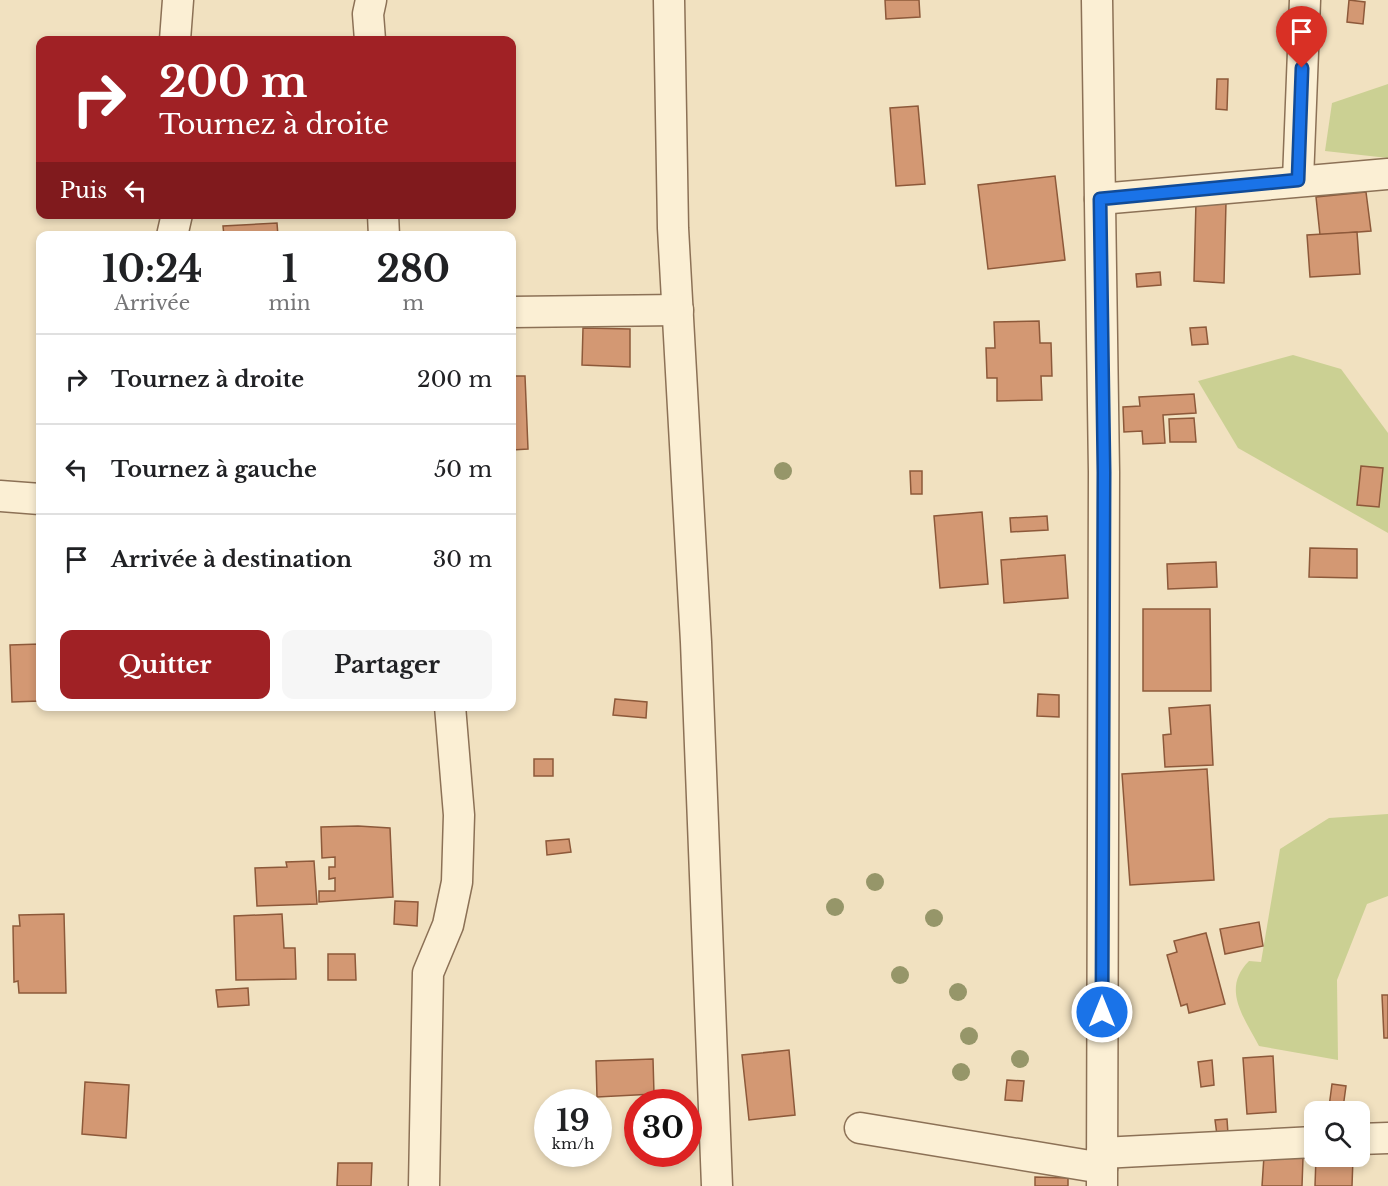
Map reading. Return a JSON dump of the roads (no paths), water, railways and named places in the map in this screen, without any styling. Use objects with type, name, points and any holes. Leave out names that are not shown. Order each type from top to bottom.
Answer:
[{"type":"street","points":[[175,36],[178,0]]},
{"type":"street","points":[[370,36],[368,14],[371,0]]},
{"type":"street","points":[[669,0],[673,228],[697,665],[717,1186]]},
{"type":"street","points":[[1097,0],[1104,472],[1102,1169]]},
{"type":"street","points":[[1298,180],[1305,0]]},
{"type":"street","points":[[1100,199],[1298,180],[1388,174]]},
{"type":"street","points":[[516,312],[678,310]]},
{"type":"street","points":[[0,496],[36,499]]},
{"type":"street","points":[[424,1186],[428,973],[448,925],[457,882],[459,815],[450,711]]},
{"type":"street","points":[[860,1128],[1102,1169],[1304,1143]]},
{"type":"street","points":[[1370,1139],[1388,1138]]}]
